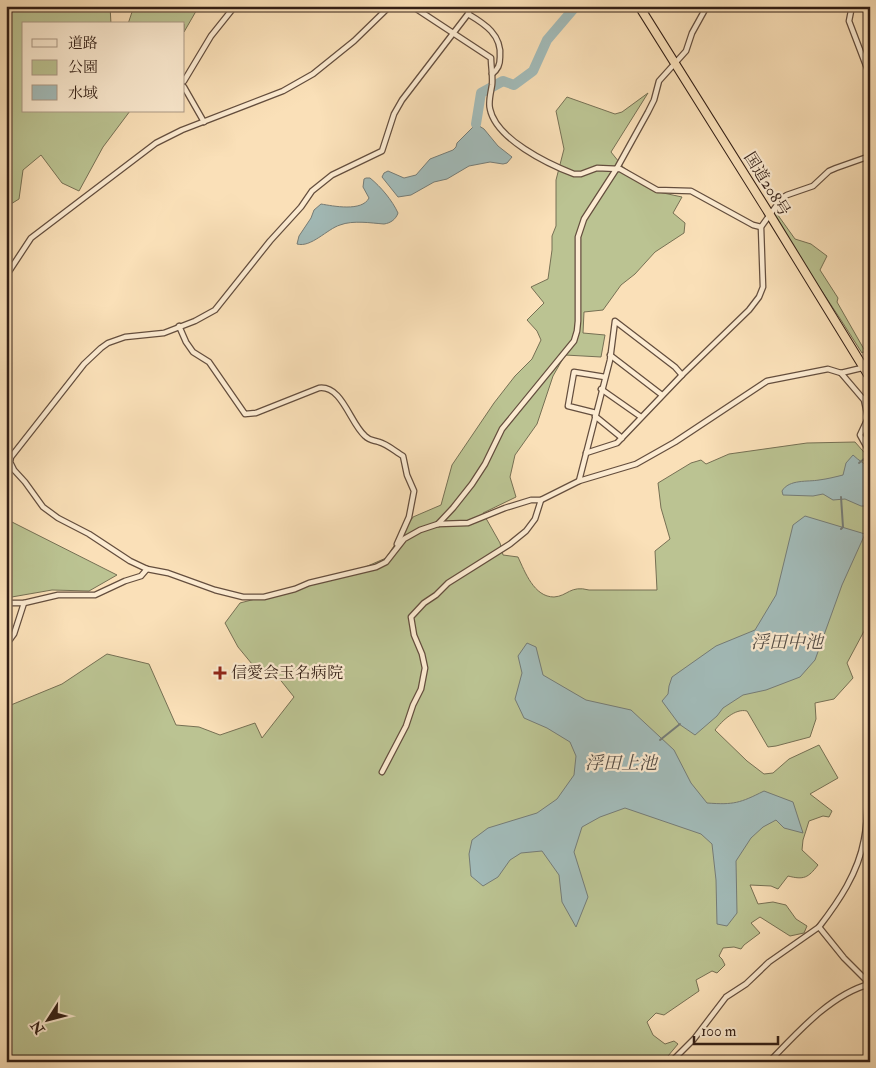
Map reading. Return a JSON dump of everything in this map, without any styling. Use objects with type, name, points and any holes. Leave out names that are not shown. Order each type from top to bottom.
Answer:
[{"type":"highway","name":"国道208号","points":[[639,6],[867,367],[870,378]]},
{"type":"street","points":[[185,80],[211,36],[235,6]]},
{"type":"street","points":[[6,276],[31,238],[156,143],[182,130],[283,91],[312,74],[354,41],[390,6]]},
{"type":"street","points":[[412,6],[491,58],[492,88],[490,108],[495,120],[507,136],[518,146],[578,175],[597,168],[617,168],[657,190],[691,191],[753,226],[761,227]]},
{"type":"street","points":[[470,6],[468,14],[402,100],[394,114],[382,152],[332,176],[312,191],[301,207],[270,241],[215,310],[195,321],[164,333],[125,337],[108,342],[84,364],[16,451],[10,462],[14,470],[43,507],[130,561],[147,569],[168,573],[215,590],[243,597],[264,596],[376,567],[386,562],[404,539],[420,530],[438,524],[468,522],[531,500],[541,500],[579,482],[636,464],[767,381],[828,369],[841,373],[867,367]]},
{"type":"street","points":[[438,524],[454,508],[472,484],[502,429],[574,341],[578,321],[578,237],[584,219],[617,168],[654,100],[659,80],[686,51],[692,33],[707,6]]},
{"type":"street","points":[[852,6],[849,21],[870,76]]},
{"type":"street","points":[[468,14],[484,24],[497,39],[500,46],[498,69],[492,74]]},
{"type":"street","points":[[185,89],[204,122]]},
{"type":"street","points":[[586,453],[617,443],[662,395],[749,310],[759,297],[763,287],[761,227],[782,198],[813,186],[836,168],[870,156]]},
{"type":"street","points":[[579,482],[610,356],[616,321],[675,367],[682,375]]},
{"type":"street","points":[[179,326],[193,352],[209,362],[245,414],[256,413],[325,387],[336,393],[348,410],[355,425],[365,437],[372,441],[380,442],[403,456],[407,475],[414,491],[414,498],[409,517],[391,555]]},
{"type":"street","points":[[610,356],[662,395]]},
{"type":"street","points":[[605,377],[574,372],[568,406],[596,415],[622,438]]},
{"type":"street","points":[[841,373],[864,400],[868,418],[860,435],[869,452]]},
{"type":"street","points":[[602,389],[641,417]]},
{"type":"street","points":[[382,772],[406,726],[422,682],[425,668],[422,654],[414,635],[411,617],[424,603],[436,595],[448,583],[510,544],[526,531],[535,519],[541,500]]},
{"type":"street","points":[[6,603],[24,603],[58,595],[95,595],[142,576],[147,569]]},
{"type":"street","points":[[6,646],[14,634],[24,603]]},
{"type":"street","points":[[671,1062],[694,1040],[726,997],[746,984],[769,962],[818,927],[842,895],[859,860],[864,837],[870,767]]},
{"type":"street","points":[[770,1062],[806,1024],[840,998],[870,984],[844,958],[818,927]]},
{"type":"green space","points":[[6,6],[110,6],[111,22],[22,22],[22,112],[129,112],[103,147],[79,191],[62,183],[41,155],[23,170],[19,199],[6,207]]},
{"type":"green space","points":[[134,6],[199,6],[185,30],[185,22],[129,22]]},
{"type":"green space","points":[[648,93],[611,152],[623,167],[654,191],[682,197],[673,213],[685,223],[684,233],[655,252],[635,274],[621,285],[603,310],[584,312],[583,333],[605,335],[601,357],[565,355],[553,376],[537,424],[515,455],[510,477],[516,497],[483,513],[500,543],[503,555],[518,557],[531,583],[547,596],[559,596],[577,589],[657,590],[655,551],[670,539],[661,508],[658,483],[691,463],[701,460],[706,464],[729,454],[807,443],[855,442],[870,459],[870,620],[847,663],[853,678],[834,699],[815,703],[816,719],[810,737],[768,747],[747,711],[733,713],[715,730],[747,761],[764,774],[773,773],[789,759],[819,745],[838,778],[810,794],[832,811],[829,817],[823,816],[809,821],[803,840],[802,850],[818,865],[805,877],[788,876],[778,889],[771,886],[750,885],[758,904],[773,902],[786,905],[796,919],[807,926],[804,933],[790,936],[760,917],[751,923],[760,933],[741,949],[734,947],[723,948],[719,956],[725,965],[717,973],[712,971],[696,980],[699,991],[664,1015],[656,1013],[647,1022],[653,1035],[665,1044],[674,1041],[678,1044],[663,1062],[6,1062],[6,707],[62,684],[107,654],[149,664],[176,725],[199,727],[220,735],[255,723],[262,738],[294,697],[278,677],[252,664],[238,647],[225,623],[240,603],[347,575],[386,558],[413,517],[441,505],[452,465],[494,403],[515,376],[532,359],[541,340],[537,331],[527,320],[544,303],[531,287],[548,279],[552,236],[556,226],[556,180],[564,149],[556,111],[567,97],[615,114],[622,112]]},
{"type":"green space","points":[[775,211],[795,239],[811,244],[827,256],[820,270],[838,298],[837,302],[865,351],[862,353],[773,215]]},
{"type":"green space","points":[[6,519],[117,575],[89,591],[52,590],[6,598]]},
{"type":"water","points":[[476,124],[484,129],[498,146],[512,157],[507,163],[490,162],[469,166],[447,179],[434,182],[411,195],[398,197],[382,177],[388,171],[404,178],[416,175],[430,159],[453,150],[457,143]]},
{"type":"water","points":[[370,178],[389,199],[398,213],[395,219],[384,224],[345,223],[313,241],[297,244],[299,236],[314,210],[321,204],[354,207],[365,202],[369,198],[363,187],[364,179]]},
{"type":"water","points":[[853,455],[870,469],[870,506],[861,506],[845,499],[833,500],[823,494],[813,496],[783,495],[782,491],[789,484],[843,475],[846,463]]},
{"type":"water","name":"浮田中池","points":[[805,516],[865,534],[842,585],[815,660],[800,677],[766,690],[743,695],[723,708],[717,716],[695,735],[679,724],[662,701],[668,694],[672,677],[716,646],[755,630],[776,595],[793,525]]},
{"type":"water","name":"浮田上池","points":[[527,643],[536,647],[543,675],[586,700],[631,710],[674,750],[691,783],[707,803],[724,804],[737,802],[764,791],[793,802],[803,833],[784,828],[776,820],[763,827],[751,838],[736,861],[737,913],[727,926],[717,924],[716,880],[712,844],[701,834],[625,808],[600,817],[582,827],[574,852],[588,897],[576,927],[562,902],[559,875],[542,851],[521,853],[510,860],[498,877],[483,886],[471,876],[469,854],[472,840],[488,828],[537,813],[557,799],[574,775],[576,756],[570,742],[547,728],[524,718],[515,699],[522,673],[518,656]]},
{"type":"waterway","points":[[476,124],[481,93],[503,81],[514,85],[533,71],[547,40],[576,6]]},
{"type":"waterway","points":[[859,463],[869,455]]},
{"type":"waterway","points":[[841,497],[843,527],[841,529]]},
{"type":"waterway","points":[[660,740],[680,724]]},
{"type":"place","name":"信愛会玉名病院","points":[[220,673]]}]
